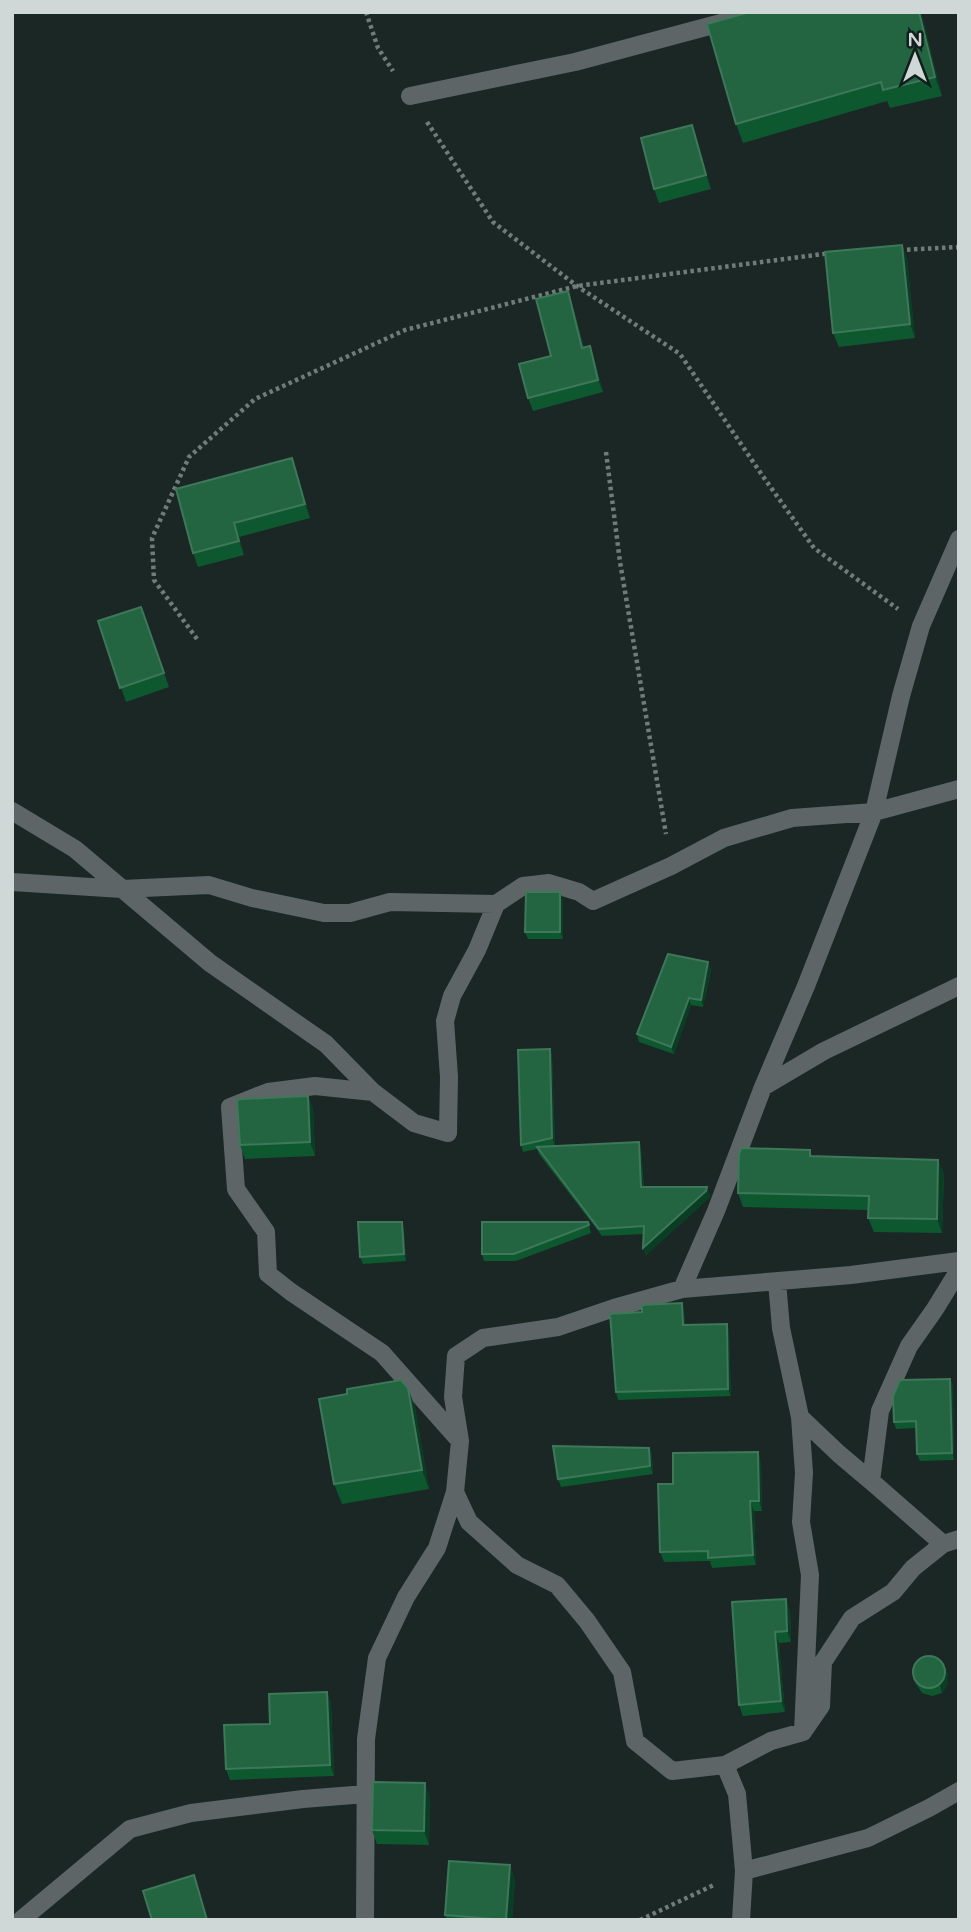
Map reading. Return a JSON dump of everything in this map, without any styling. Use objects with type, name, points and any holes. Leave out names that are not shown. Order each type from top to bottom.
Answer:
[{"type":"street","points":[[410,96],[575,62],[762,12]]},
{"type":"street","points":[[682,1289],[874,812],[901,696],[921,626],[959,539]]},
{"type":"street","points":[[12,811],[75,849],[210,963],[326,1044],[373,1092],[414,1123],[448,1133],[449,1077],[445,1021],[452,996],[477,950],[496,904],[523,886],[549,883],[579,892],[593,901],[671,866],[724,838],[792,818],[874,812],[959,789]]},
{"type":"street","points":[[12,883],[122,889],[209,885],[252,898],[324,912],[351,913],[390,902],[496,904]]},
{"type":"street","points":[[763,1087],[824,1051],[959,986]]},
{"type":"street","points":[[373,1092],[315,1086],[268,1092],[230,1107],[236,1189],[266,1233],[268,1274],[290,1292],[382,1353],[460,1441]]},
{"type":"street","points":[[365,1920],[366,1739],[377,1658],[406,1597],[437,1548],[455,1492],[460,1441],[453,1397],[456,1356],[483,1338],[558,1326],[682,1289],[851,1275],[959,1261]]},
{"type":"street","points":[[871,1481],[880,1411],[909,1346],[959,1270]]},
{"type":"street","points":[[777,1282],[781,1328],[800,1416],[804,1473],[801,1522],[810,1575],[803,1732]]},
{"type":"street","points":[[455,1492],[469,1522],[517,1565],[557,1586],[587,1621],[622,1672],[635,1741],[672,1771],[725,1765],[771,1741],[803,1732],[821,1706],[823,1662],[852,1618],[893,1592],[913,1568],[951,1542],[871,1481],[800,1416]]},
{"type":"street","points":[[725,1765],[737,1794],[744,1871],[741,1920]]},
{"type":"street","points":[[744,1871],[868,1838],[959,1791]]},
{"type":"street","points":[[21,1920],[130,1829],[191,1813],[366,1794]]},
{"type":"path","points":[[493,222],[577,286],[680,354],[814,548],[921,626]]},
{"type":"path","points":[[896,250],[959,247]]},
{"type":"path","points":[[197,639],[154,579],[152,538],[189,457],[255,399],[405,330],[577,286],[832,253]]},
{"type":"path","points":[[606,452],[620,562],[671,866]]},
{"type":"path","points":[[640,1920],[744,1871]]},
{"type":"building","points":[[750,12],[919,12],[935,77],[883,90],[881,82],[736,124],[707,24]]},
{"type":"building","points":[[692,125],[706,175],[654,189],[641,138]]},
{"type":"building","points":[[902,245],[910,324],[833,333],[825,252]]},
{"type":"building","points":[[568,291],[582,348],[590,346],[598,380],[528,398],[519,364],[551,356],[536,299]]},
{"type":"building","points":[[292,458],[305,504],[234,523],[239,541],[193,553],[176,489]]},
{"type":"building","points":[[141,607],[164,673],[120,688],[98,621]]},
{"type":"building","points":[[526,892],[560,892],[560,932],[525,932]]},
{"type":"building","points":[[668,954],[708,962],[701,1000],[689,998],[671,1047],[637,1034]]},
{"type":"building","points":[[550,1049],[552,1138],[521,1145],[518,1050]]},
{"type":"building","points":[[308,1096],[310,1142],[240,1145],[237,1100]]},
{"type":"building","points":[[639,1142],[641,1187],[707,1187],[706,1191],[643,1248],[644,1226],[599,1229],[537,1147]]},
{"type":"building","points":[[741,1148],[810,1150],[810,1156],[938,1160],[937,1219],[868,1218],[869,1196],[738,1193]]},
{"type":"building","points":[[358,1222],[402,1222],[404,1254],[360,1257]]},
{"type":"building","points":[[482,1222],[588,1222],[589,1225],[514,1254],[482,1254]]},
{"type":"building","points":[[682,1303],[683,1325],[727,1324],[728,1389],[616,1392],[610,1314],[642,1312],[642,1305]]},
{"type":"building","points":[[950,1379],[952,1453],[917,1454],[916,1421],[894,1422],[893,1396],[900,1380]]},
{"type":"building","points":[[401,1380],[408,1388],[422,1470],[334,1484],[319,1399],[347,1394],[347,1389]]},
{"type":"building","points":[[553,1446],[649,1448],[650,1466],[558,1479]]},
{"type":"building","points":[[758,1452],[759,1501],[750,1501],[753,1555],[708,1558],[708,1551],[660,1552],[658,1484],[673,1484],[673,1453]]},
{"type":"building","points":[[786,1599],[787,1631],[775,1632],[781,1701],[739,1705],[732,1602]]},
{"type":"building","points":[[929,1656],[941,1660],[945,1672],[941,1684],[929,1688],[917,1684],[913,1672],[917,1660]]},
{"type":"building","points":[[327,1692],[330,1765],[226,1769],[224,1725],[270,1724],[269,1694]]},
{"type":"building","points":[[373,1782],[425,1783],[424,1831],[372,1830]]},
{"type":"building","points":[[449,1861],[510,1865],[506,1920],[445,1915]]},
{"type":"building","points":[[194,1875],[207,1920],[152,1920],[143,1891]]}]
